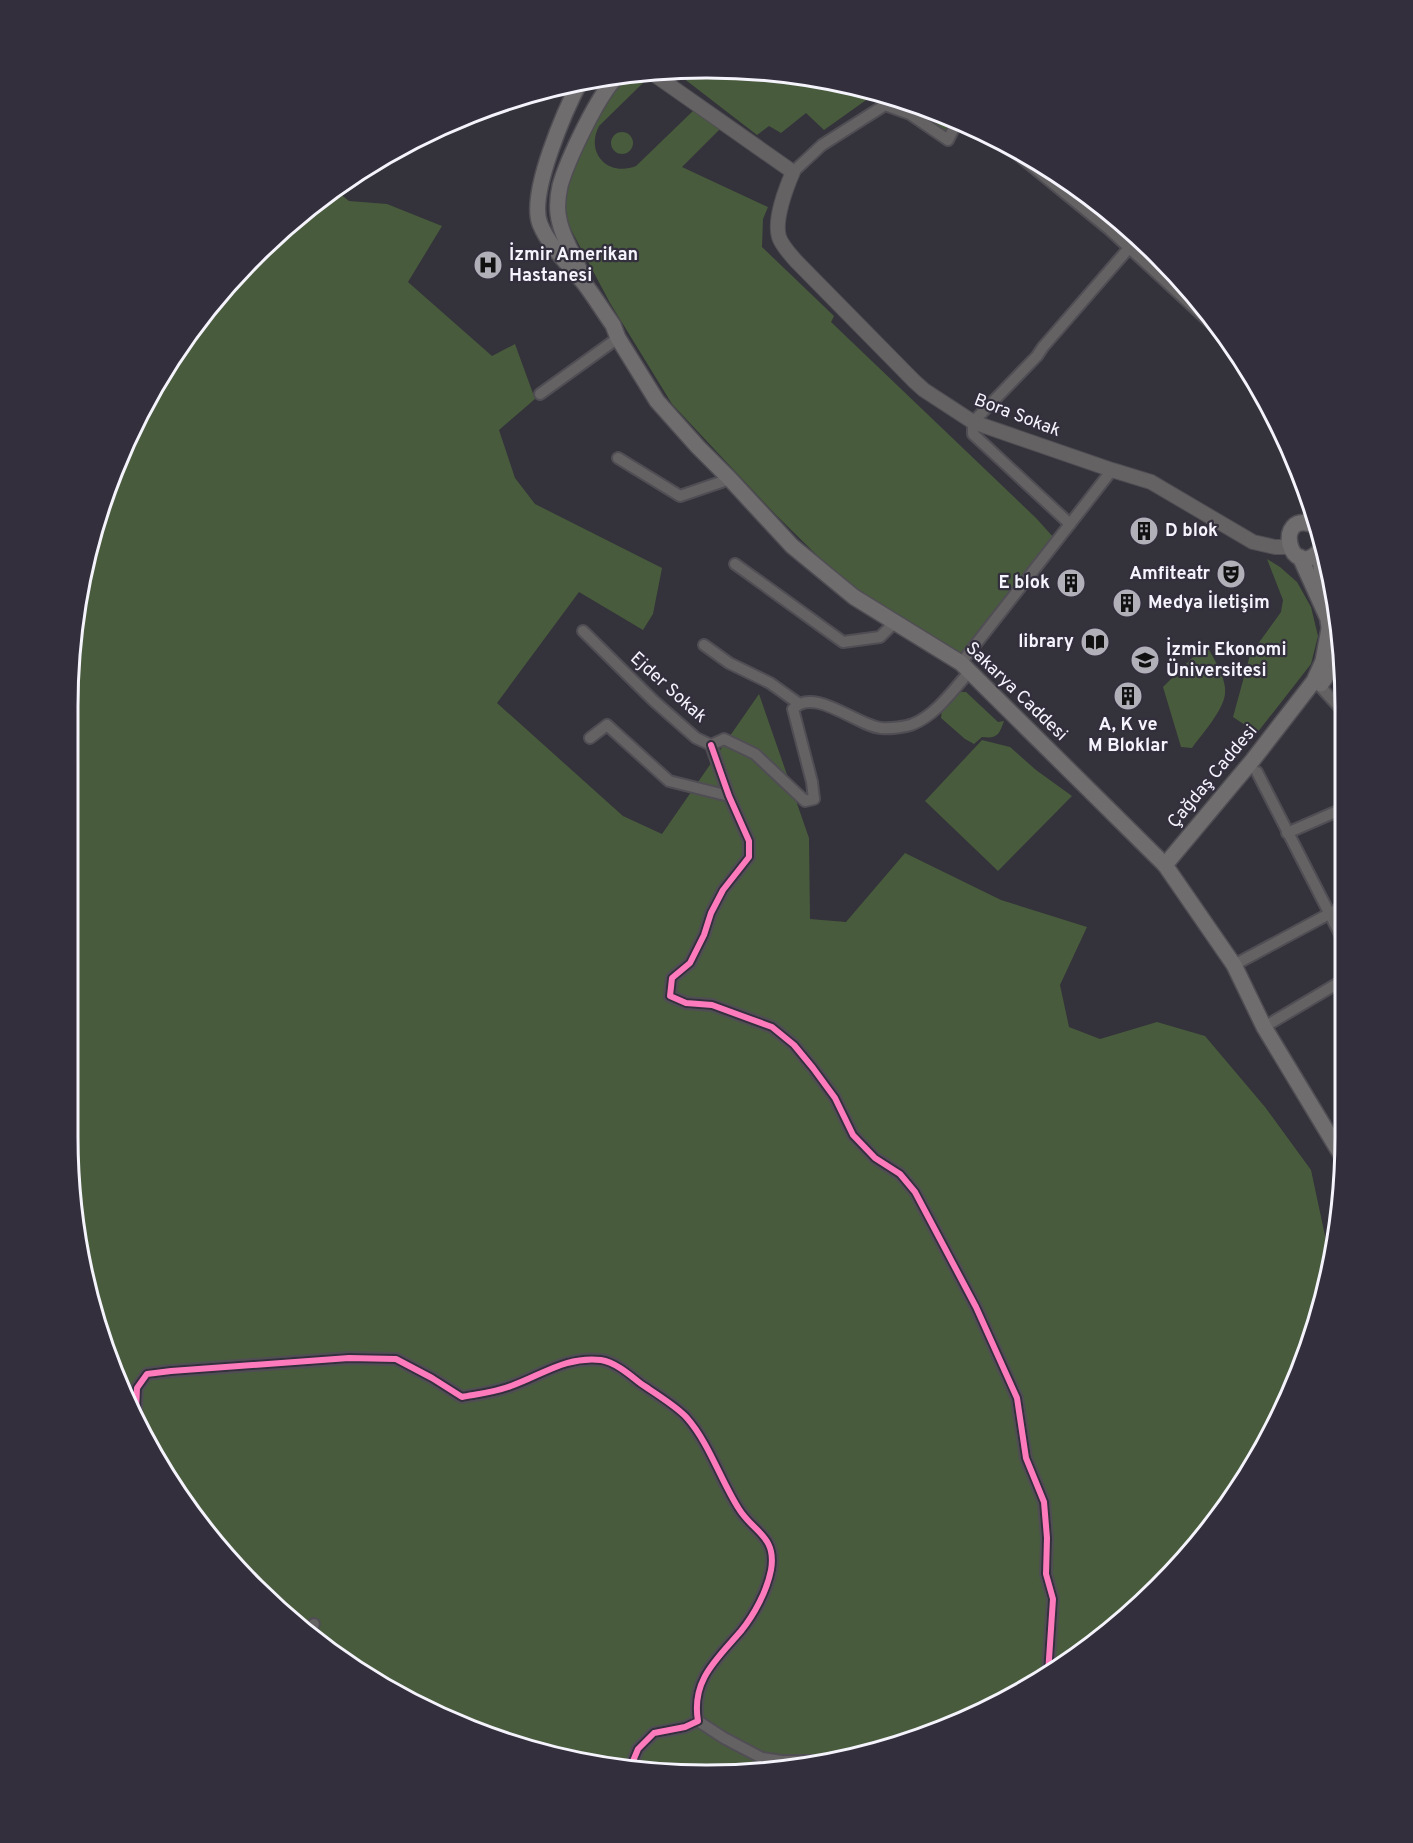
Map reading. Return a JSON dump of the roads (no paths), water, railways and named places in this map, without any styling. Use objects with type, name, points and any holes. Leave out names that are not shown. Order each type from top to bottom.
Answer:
[{"type":"main road","name":"Sakarya Caddesi","points":[[586,286],[562,231],[557,200],[560,185],[575,149],[609,86]]},
{"type":"main road","name":"Sakarya Caddesi","points":[[576,92],[556,132],[548,156],[537,209],[541,226],[613,325],[618,338],[657,401],[792,546],[854,597],[966,667],[1165,865],[1234,965],[1264,1027],[1335,1143]]},
{"type":"main road","points":[[1308,523],[1294,527],[1288,541],[1295,552],[1311,557],[1316,553]]},
{"type":"main road","name":"Çağdaş Caddesi","points":[[1295,552],[1328,614]]},
{"type":"main road","name":"Çağdaş Caddesi","points":[[1317,683],[1331,632]]},
{"type":"main road","name":"Çağdaş Caddesi","points":[[1165,865],[1334,663]]},
{"type":"street","points":[[663,79],[793,172],[822,145],[885,105],[910,114],[948,140],[954,129]]},
{"type":"street","name":"Bora Sokak","points":[[793,172],[778,228],[780,240],[785,248],[924,390],[973,422],[1151,482],[1253,542],[1295,552]]},
{"type":"street","points":[[1053,182],[1171,283]]},
{"type":"street","points":[[1070,524],[973,434],[973,422],[1037,356],[1043,346],[1129,248]]},
{"type":"street","points":[[540,394],[618,338]]},
{"type":"street","points":[[618,458],[680,496],[730,479]]},
{"type":"street","points":[[704,645],[729,663],[770,683],[798,703],[810,701],[880,728],[912,725],[939,707],[1070,524],[1112,470]]},
{"type":"street","points":[[735,564],[843,642],[880,637],[895,622]]},
{"type":"street","name":"Ejder Sokak","points":[[583,631],[696,738],[711,745],[723,739],[755,754],[805,801],[814,799],[792,709],[798,703]]},
{"type":"street","points":[[1317,683],[1335,702]]},
{"type":"street","points":[[590,738],[608,725],[669,780],[729,796]]},
{"type":"street","points":[[711,745],[729,796],[749,841],[749,857],[719,898],[690,963],[672,978],[670,996],[686,1003],[712,1005],[772,1027],[794,1045],[813,1068],[835,1098],[853,1135],[875,1158],[900,1174],[915,1191],[976,1307],[1017,1398],[1026,1458],[1044,1502],[1047,1538],[1046,1574],[1053,1599],[1049,1664]]},
{"type":"street","points":[[1257,772],[1335,925]]},
{"type":"street","points":[[1287,833],[1335,812]]},
{"type":"street","points":[[1234,965],[1335,911]]},
{"type":"street","points":[[1264,1027],[1335,984]]},
{"type":"street","points":[[136,1400],[137,1388],[147,1374],[350,1358],[396,1359],[462,1397],[509,1387],[571,1360],[603,1360],[618,1368],[687,1418],[708,1449],[740,1512],[762,1534],[772,1552],[771,1570],[761,1597],[742,1629],[710,1666],[700,1685],[697,1711],[699,1721],[724,1738],[762,1758],[781,1761]]},
{"type":"street","points":[[633,1761],[638,1749],[654,1733],[685,1727],[699,1721]]},
{"type":"place","name":"İzmir Amerikan Hastanesi","points":[[488,265]]},
{"type":"place","name":"D blok","points":[[1144,531]]},
{"type":"place","name":"Amfiteatr","points":[[1231,574]]},
{"type":"place","name":"E blok","points":[[1071,583]]},
{"type":"place","name":"Medya İletişim","points":[[1127,603]]},
{"type":"place","name":"library","points":[[1095,642]]},
{"type":"place","name":"İzmir Ekonomi Üniversitesi","points":[[1145,660]]},
{"type":"place","name":"A, K ve M Bloklar","points":[[1128,696]]}]
